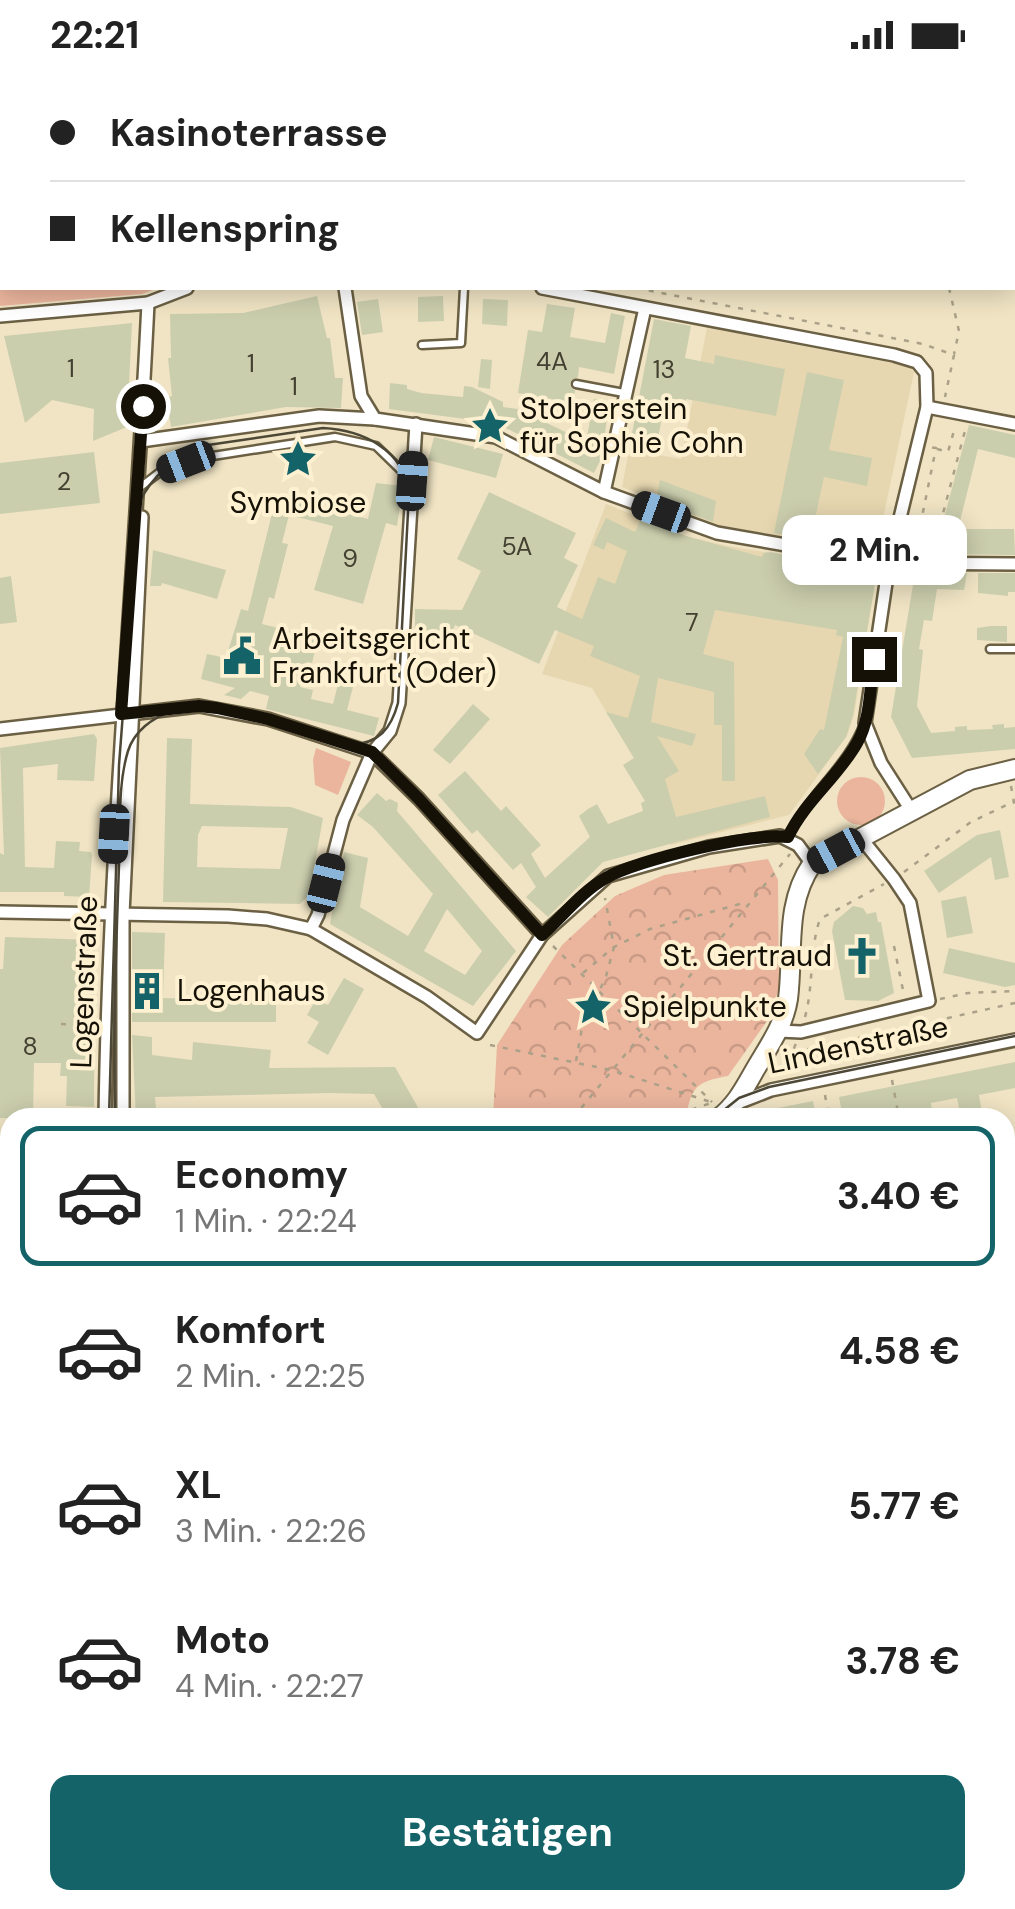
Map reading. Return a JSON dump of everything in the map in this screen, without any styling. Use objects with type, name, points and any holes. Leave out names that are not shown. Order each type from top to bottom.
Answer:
[{"type":"street","points":[[0,316],[148,303],[183,290]]},
{"type":"street","points":[[345,290],[361,396],[375,419]]},
{"type":"street","points":[[552,290],[918,362],[926,373],[927,407],[889,562],[865,723],[880,763],[911,810]]},
{"type":"street","name":"Logenstraße","points":[[105,1108],[148,303]]},
{"type":"street","points":[[604,492],[646,308]]},
{"type":"street","points":[[927,407],[1015,424]]},
{"type":"street","points":[[141,441],[319,416],[416,424],[496,437],[604,492],[718,533],[889,562],[1015,564]]},
{"type":"street","points":[[311,930],[342,820],[372,752],[390,731],[399,703],[416,424]]},
{"type":"street","points":[[0,729],[199,706],[268,719],[372,752],[542,935]]},
{"type":"street","points":[[722,1108],[778,1031],[788,1002],[791,920],[799,882],[812,864],[970,780],[1011,769]]},
{"type":"street","points":[[0,912],[228,916],[267,919],[311,930],[427,998],[477,1033],[542,935],[600,882],[650,862],[757,838],[793,841],[812,864]]},
{"type":"street","points":[[778,1031],[800,1032],[928,1002],[910,903],[861,838]]},
{"type":"street","name":"Logenstraße","points":[[116,913],[123,1108]]},
{"type":"street","name":"Lindenstraße","points":[[723,1108],[784,1087],[1015,1040]]},
{"type":"lane","points":[[422,346],[461,343],[464,290]]},
{"type":"lane","points":[[576,384],[626,393]]},
{"type":"lane","points":[[139,488],[160,472],[200,458],[335,437],[376,446],[412,481]]},
{"type":"lane","points":[[990,649],[1015,650]]},
{"type":"lane","points":[[793,841],[796,820],[857,743],[865,723]]},
{"type":"path","points":[[949,290],[959,331],[954,354]]},
{"type":"path","points":[[918,444],[948,452],[964,414]]},
{"type":"path","points":[[942,562],[941,521],[964,414]]},
{"type":"path","points":[[912,562],[936,448]]},
{"type":"path","points":[[1011,769],[1015,808]]},
{"type":"path","points":[[784,1087],[782,1078],[810,999],[814,937],[820,920],[894,879],[972,822],[1014,801]]},
{"type":"path","points":[[581,1108],[750,902],[793,841]]},
{"type":"path","points":[[575,1062],[584,1017],[605,980],[614,947],[600,882]]},
{"type":"path","points":[[582,974],[614,947],[650,929],[750,902]]},
{"type":"path","points":[[542,935],[720,1108]]},
{"type":"path","points":[[894,946],[906,1007]]},
{"type":"path","points":[[928,1002],[1015,991]]},
{"type":"path","points":[[761,1059],[1015,1003]]},
{"type":"path","points":[[61,1024],[99,1026]]},
{"type":"path","points":[[490,1045],[611,1070],[718,1108]]},
{"type":"path","points":[[893,1087],[896,1108]]},
{"type":"path","points":[[826,1100],[828,1108]]},
{"type":"shaded area","points":[[707,328],[908,366],[914,372],[877,547],[869,552],[717,525],[622,487],[629,450],[681,459]]},
{"type":"shaded area","points":[[606,504],[686,536],[877,571],[854,715],[847,736],[789,815],[671,845],[651,787],[592,688],[542,674]]},
{"type":"green space","points":[[0,290],[153,290],[142,294],[0,306]]},
{"type":"green space","points":[[316,748],[351,762],[338,795],[315,785]]},
{"type":"green space","points":[[861,777],[878,784],[885,801],[878,818],[861,825],[844,818],[837,801],[844,784]]},
{"type":"green space","points":[[768,859],[778,880],[779,989],[767,1021],[728,1076],[697,1087],[688,1108],[494,1108],[497,1045],[562,945],[615,896],[664,875]]},
{"type":"building","points":[[317,296],[330,338],[335,378],[343,378],[341,408],[286,407],[171,427],[166,397],[172,396],[168,358],[170,314],[243,313]]},
{"type":"building","points":[[443,296],[444,321],[418,322],[418,297]]},
{"type":"building","points":[[378,299],[383,332],[362,335],[357,302]]},
{"type":"building","points":[[483,299],[508,300],[507,326],[482,324]]},
{"type":"building","points":[[547,304],[575,308],[570,337],[605,343],[611,313],[625,316],[614,374],[579,367],[578,377],[569,384],[575,391],[573,403],[518,393],[528,330],[542,332]]},
{"type":"building","points":[[654,319],[691,326],[685,358],[714,364],[715,355],[785,369],[776,416],[686,399],[684,411],[664,407],[655,454],[629,449]]},
{"type":"building","points":[[132,323],[127,427],[93,441],[94,409],[52,400],[25,423],[4,336]]},
{"type":"building","points":[[481,359],[492,360],[490,389],[478,387]]},
{"type":"building","points":[[807,372],[844,380],[829,450],[872,458],[867,486],[824,477],[815,519],[859,526],[856,548],[774,533]]},
{"type":"building","points":[[390,383],[407,385],[407,389],[421,393],[463,397],[464,386],[472,387],[503,402],[503,407],[518,409],[586,442],[594,399],[609,402],[602,457],[594,473],[496,423],[389,409]]},
{"type":"building","points":[[969,425],[1015,435],[1015,458],[978,449],[958,529],[1014,529],[1015,555],[943,554],[944,518]]},
{"type":"building","points":[[434,437],[503,454],[496,478],[428,460]]},
{"type":"building","points":[[94,452],[100,503],[0,514],[0,463]]},
{"type":"building","points":[[660,480],[716,501],[713,522],[656,501]]},
{"type":"building","points":[[376,483],[403,486],[397,526],[386,523],[363,604],[314,590],[333,526],[289,515],[282,543],[288,544],[274,599],[269,597],[262,624],[318,638],[300,687],[313,690],[311,699],[333,704],[338,684],[353,687],[347,710],[379,718],[374,736],[266,709],[269,696],[250,691],[241,699],[224,695],[235,688],[201,679],[207,654],[226,658],[241,609],[248,611],[276,497],[368,519]]},
{"type":"building","points":[[489,492],[576,533],[564,558],[578,565],[557,607],[582,619],[598,577],[615,584],[627,551],[607,542],[604,550],[593,545],[606,518],[635,532],[641,519],[762,557],[770,552],[877,571],[853,715],[846,737],[818,774],[804,754],[820,729],[824,730],[843,637],[836,635],[837,630],[715,610],[703,654],[734,662],[735,781],[722,781],[722,725],[714,725],[714,692],[658,678],[651,722],[696,734],[692,746],[657,736],[679,771],[665,779],[676,817],[765,796],[770,817],[603,862],[548,917],[526,897],[536,887],[521,863],[513,870],[477,830],[472,834],[438,795],[465,771],[501,811],[506,806],[541,845],[531,854],[545,878],[590,837],[579,816],[588,809],[597,804],[608,824],[643,811],[641,803],[645,801],[623,765],[634,758],[606,712],[628,718],[640,676],[590,656],[594,646],[555,630],[539,664],[455,625],[452,632],[415,631],[415,609],[462,610],[481,571],[457,559]]},
{"type":"building","points":[[153,550],[226,570],[217,599],[162,583],[150,586]]},
{"type":"building","points":[[915,573],[967,573],[964,590],[937,589],[932,621],[924,620],[917,706],[931,733],[967,726],[967,730],[993,729],[992,725],[1004,724],[1004,728],[1015,727],[1015,749],[912,758],[891,717]]},
{"type":"building","points":[[978,573],[1015,573],[1015,592],[1008,592],[1008,596],[978,593]]},
{"type":"building","points":[[11,576],[17,622],[0,624],[0,578]]},
{"type":"building","points":[[1007,626],[1007,642],[977,640],[977,628]]},
{"type":"building","points":[[473,704],[490,719],[450,764],[433,750]]},
{"type":"building","points":[[94,734],[94,781],[57,780],[58,764],[23,768],[25,867],[54,868],[56,841],[80,842],[79,851],[92,855],[89,897],[64,896],[64,892],[0,892],[0,853],[4,855],[0,748]]},
{"type":"building","points":[[167,738],[192,739],[190,804],[291,807],[323,818],[309,895],[300,904],[163,902]],"holes":[[[202,826],[288,828],[280,869],[197,867]]]},
{"type":"building","points":[[377,793],[386,801],[398,803],[397,811],[516,951],[473,1006],[330,924],[344,852],[368,858],[360,907],[408,936],[433,894],[373,827],[357,815]],"holes":[[[447,909],[482,951],[465,975],[424,951]]]},
{"type":"building","points":[[1000,830],[1009,877],[995,880],[991,857],[939,893],[924,871],[977,835]]},
{"type":"building","points":[[966,896],[973,933],[947,938],[941,901]]},
{"type":"building","name":"St. Gertraud","points":[[853,906],[863,908],[867,914],[876,912],[881,922],[894,993],[878,1001],[845,1000],[832,931],[834,922]]},
{"type":"building","points":[[132,932],[165,933],[163,998],[206,999],[206,989],[276,989],[276,1022],[132,1022]]},
{"type":"building","points":[[5,937],[95,940],[94,1107],[66,1106],[67,1076],[60,1076],[61,1063],[34,1063],[33,1108],[0,1108]]},
{"type":"building","points":[[949,948],[1015,963],[1015,985],[1005,987],[943,973]]},
{"type":"building","points":[[344,978],[364,989],[328,1055],[307,1043],[319,1022],[307,1015],[316,999],[328,1005]]},
{"type":"building","points":[[132,1035],[152,1037],[152,1055],[192,1060],[193,1042],[271,1050],[269,1068],[395,1067],[418,1108],[382,1108],[374,1094],[330,1093],[155,1097],[156,1108],[136,1108]]},
{"type":"building","points":[[1015,1062],[1015,1088],[979,1095],[981,1108],[959,1108],[957,1098],[931,1103],[932,1108],[841,1108],[839,1097]]},
{"type":"building","points":[[813,1101],[814,1108],[778,1108]]},
{"type":"tram line","points":[[109,1108],[119,765],[139,504],[150,484],[167,467],[208,445],[323,428],[353,433],[390,454],[406,478],[409,493],[395,712],[376,738],[361,744],[330,741],[237,715],[192,709],[158,718],[135,738],[128,751],[121,793],[115,1108]]},
{"type":"tram line","points":[[726,1108],[739,1098],[769,1087],[1015,1036]]},
{"type":"place","name":"Stolperstein für Sophie Cohn","points":[[490,426]]},
{"type":"place","name":"Symbiose","points":[[298,459]]},
{"type":"place","name":"Arbeitsgericht Frankfurt (Oder)","points":[[242,656]]},
{"type":"place","name":"St. Gertraud","points":[[862,956]]},
{"type":"place","name":"Logenhaus","points":[[147,991]]},
{"type":"place","name":"Spielpunkte","points":[[593,1007]]},
{"type":"route","points":[[143,406],[121,714],[199,706],[217,708],[268,719],[372,752],[542,935],[608,876],[709,847],[788,837],[796,820],[857,743],[865,723],[874,659]]}]
